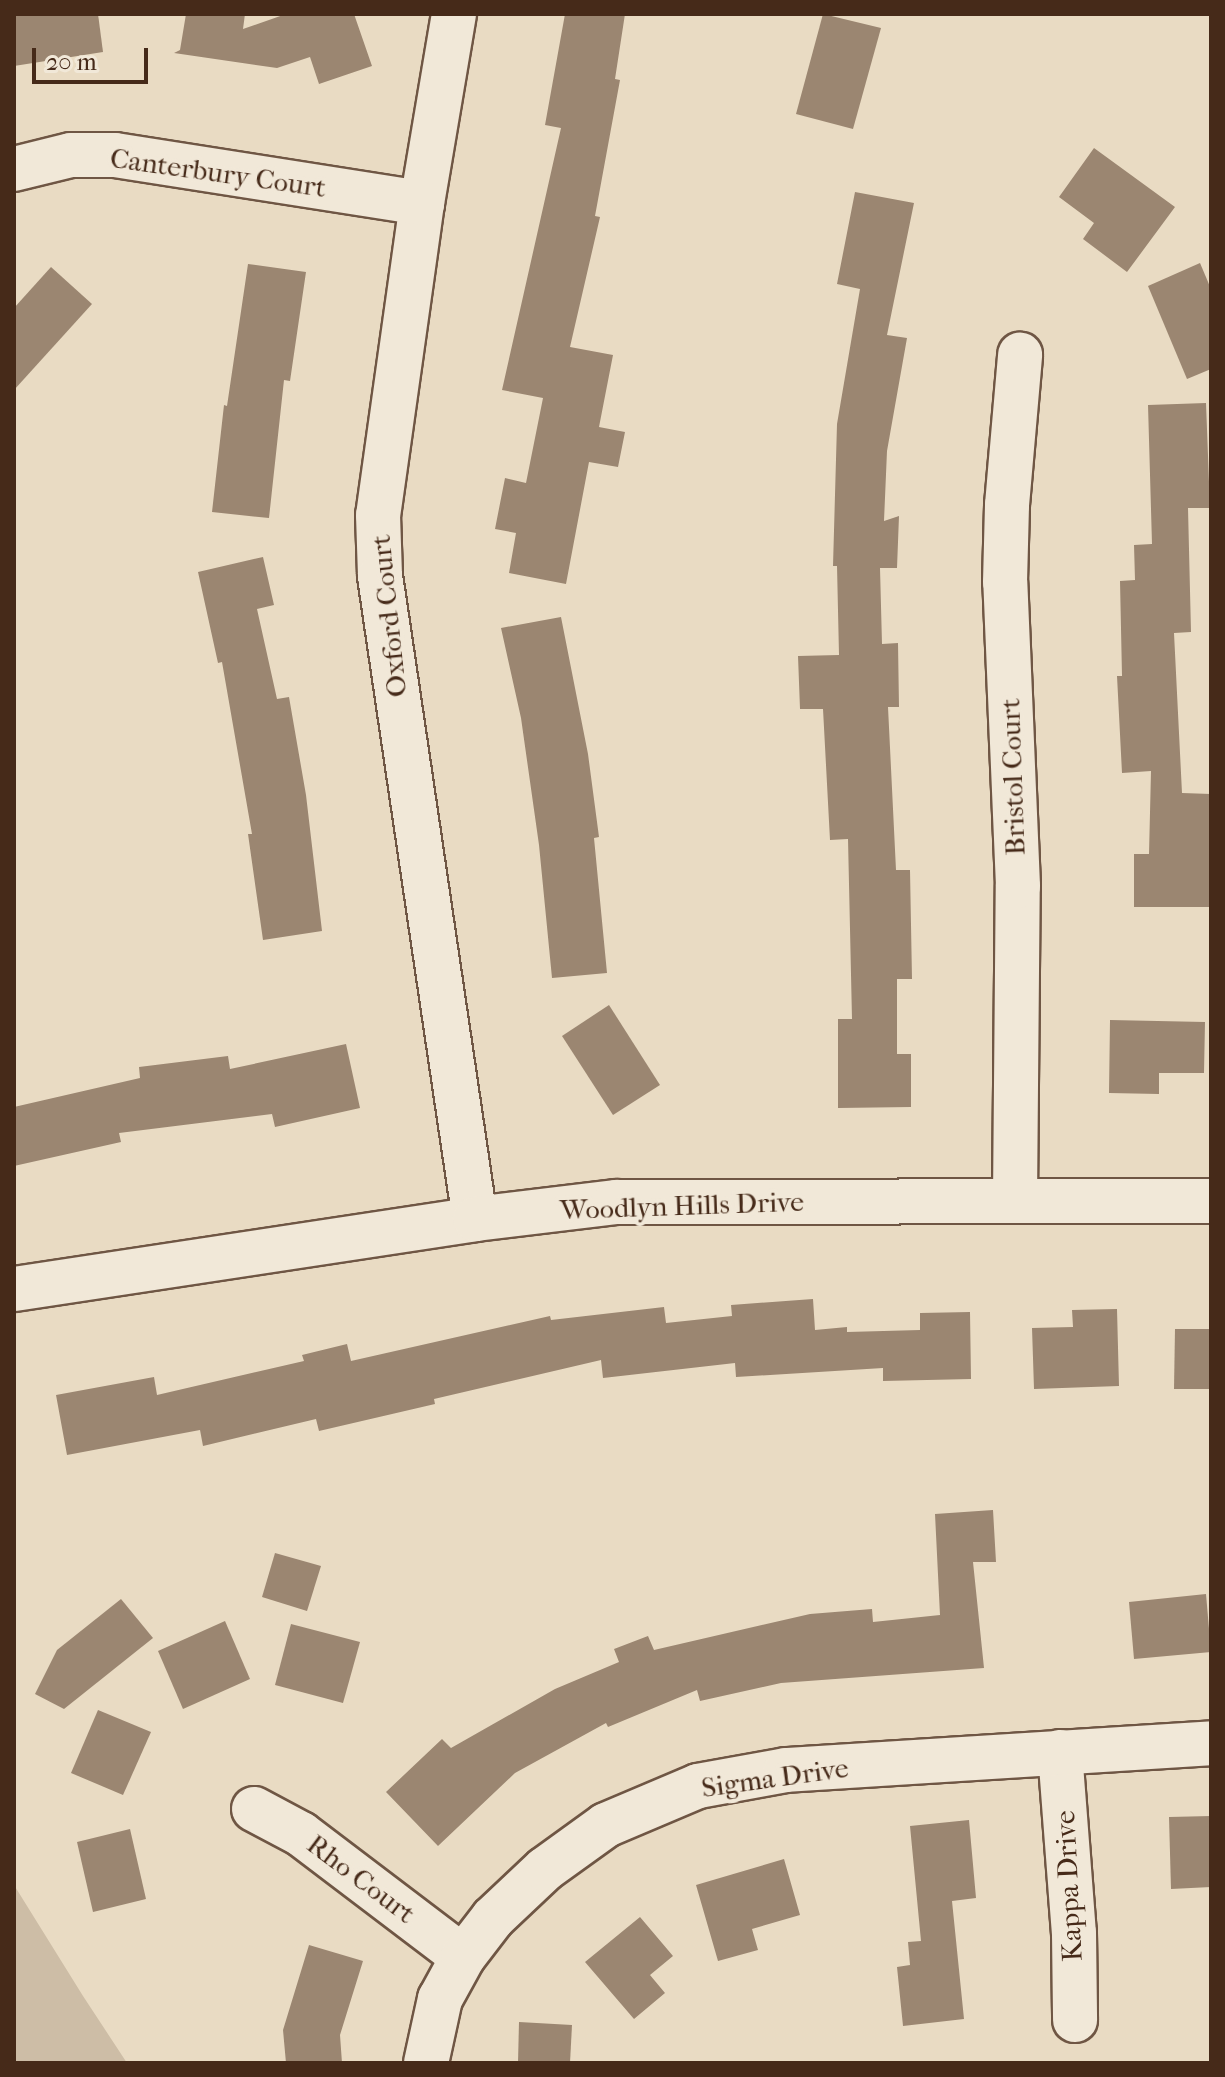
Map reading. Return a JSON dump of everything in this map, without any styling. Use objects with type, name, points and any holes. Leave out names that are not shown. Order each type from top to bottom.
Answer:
[{"type":"street","name":"Oxford Court","points":[[454,14],[422,203],[378,515],[380,576],[475,1219]]},
{"type":"street","name":"Canterbury Court","points":[[14,169],[71,155],[115,155],[422,203]]},
{"type":"street","name":"Bristol Court","points":[[1015,1200],[1018,886],[1005,582],[1007,505],[1020,355]]},
{"type":"street","name":"Woodlyn Hills Drive","points":[[14,1289],[475,1219],[616,1202],[1211,1201]]},
{"type":"street","name":"Sigma Drive","points":[[426,2063],[440,1999],[463,1957],[493,1918],[545,1869],[606,1825],[698,1786],[786,1770],[1211,1743]]},
{"type":"street","name":"Kappa Drive","points":[[1060,1752],[1074,1933],[1075,2020]]},
{"type":"street","name":"Rho Court","points":[[254,1809],[301,1834],[463,1957]]},
{"type":"shaded area","points":[[14,1885],[83,1996],[127,2063],[14,2063]]},
{"type":"building","points":[[14,14],[98,14],[103,52],[14,66]]},
{"type":"building","points":[[186,14],[245,14],[243,29],[286,14],[354,14],[372,66],[319,84],[310,57],[277,68],[174,53],[180,50]]},
{"type":"building","points":[[565,14],[625,14],[615,79],[620,80],[595,216],[600,217],[570,347],[613,355],[599,427],[625,432],[618,467],[589,462],[566,584],[509,573],[516,533],[495,529],[505,478],[526,483],[543,398],[502,390],[561,128],[545,125]]},
{"type":"building","points":[[823,14],[881,28],[853,129],[796,114]]},
{"type":"building","points":[[1094,148],[1175,207],[1127,272],[1083,239],[1094,223],[1059,197]]},
{"type":"building","points":[[855,192],[914,203],[887,335],[907,338],[887,451],[884,521],[899,516],[897,568],[880,568],[882,644],[898,643],[899,707],[888,707],[896,870],[910,870],[912,979],[897,979],[897,1054],[911,1054],[911,1107],[838,1108],[838,1019],[852,1019],[848,839],[830,840],[823,709],[800,709],[798,656],[839,655],[837,566],[833,566],[837,424],[860,289],[837,284]]},
{"type":"building","points":[[1200,263],[1211,289],[1211,369],[1187,379],[1148,286]]},
{"type":"building","points":[[248,264],[306,272],[290,381],[284,380],[269,518],[212,512],[224,405],[227,406]]},
{"type":"building","points":[[51,267],[92,304],[14,390],[14,308]]},
{"type":"building","points":[[1206,403],[1210,508],[1188,508],[1191,632],[1174,633],[1182,793],[1211,794],[1211,907],[1134,907],[1134,854],[1149,854],[1151,771],[1122,773],[1117,676],[1122,676],[1120,581],[1135,580],[1134,545],[1152,544],[1148,405]]},
{"type":"building","points":[[263,557],[274,605],[257,609],[277,699],[289,697],[306,795],[322,931],[263,940],[248,834],[252,834],[222,662],[218,663],[198,572]]},
{"type":"building","points":[[561,617],[588,754],[599,837],[594,838],[607,973],[552,978],[539,845],[521,718],[501,628]]},
{"type":"building","points":[[609,1005],[660,1085],[613,1115],[562,1036]]},
{"type":"building","points":[[1110,1020],[1205,1022],[1204,1073],[1159,1073],[1159,1094],[1109,1093]]},
{"type":"building","points":[[346,1044],[360,1108],[275,1127],[272,1114],[119,1133],[121,1142],[14,1166],[14,1107],[140,1078],[139,1067],[228,1056],[230,1069]]},
{"type":"building","points":[[813,1299],[815,1330],[847,1327],[847,1332],[920,1330],[920,1313],[970,1312],[971,1379],[883,1381],[883,1368],[736,1377],[735,1363],[603,1378],[601,1360],[434,1399],[435,1404],[319,1431],[316,1419],[203,1446],[200,1430],[67,1455],[56,1395],[154,1377],[157,1395],[304,1361],[302,1355],[347,1344],[351,1361],[550,1316],[551,1320],[664,1307],[666,1323],[732,1316],[731,1305]]},
{"type":"building","points":[[1117,1309],[1119,1386],[1034,1389],[1032,1328],[1073,1327],[1072,1310]]},
{"type":"building","points":[[1175,1329],[1211,1329],[1211,1389],[1174,1389]]},
{"type":"building","points":[[993,1510],[996,1562],[973,1562],[984,1668],[781,1683],[700,1701],[697,1690],[608,1727],[606,1723],[515,1773],[438,1846],[386,1792],[442,1739],[451,1748],[555,1689],[619,1662],[614,1649],[648,1636],[654,1650],[810,1614],[872,1609],[873,1622],[940,1615],[935,1514]]},
{"type":"building","points":[[275,1553],[321,1566],[307,1611],[262,1597]]},
{"type":"building","points":[[1206,1594],[1211,1652],[1134,1659],[1129,1602]]},
{"type":"building","points":[[121,1599],[153,1638],[64,1709],[35,1694],[57,1650]]},
{"type":"building","points":[[225,1621],[250,1679],[183,1709],[158,1651]]},
{"type":"building","points":[[291,1624],[360,1642],[343,1703],[275,1685]]},
{"type":"building","points":[[98,1710],[151,1732],[123,1795],[71,1773]]},
{"type":"building","points":[[1211,1816],[1211,1887],[1171,1889],[1169,1817]]},
{"type":"building","points":[[969,1820],[976,1898],[952,1901],[964,2019],[903,2026],[897,1967],[910,1965],[908,1942],[921,1941],[910,1826]]},
{"type":"building","points":[[130,1829],[146,1899],[93,1912],[77,1842]]},
{"type":"building","points":[[784,1859],[800,1915],[752,1929],[758,1950],[718,1961],[696,1885]]},
{"type":"building","points":[[640,1917],[673,1956],[650,1975],[665,1993],[634,2019],[585,1962]]},
{"type":"building","points":[[309,1945],[363,1961],[340,2035],[342,2063],[286,2063],[283,2030]]},
{"type":"building","points":[[519,2022],[572,2025],[570,2063],[518,2063]]}]
